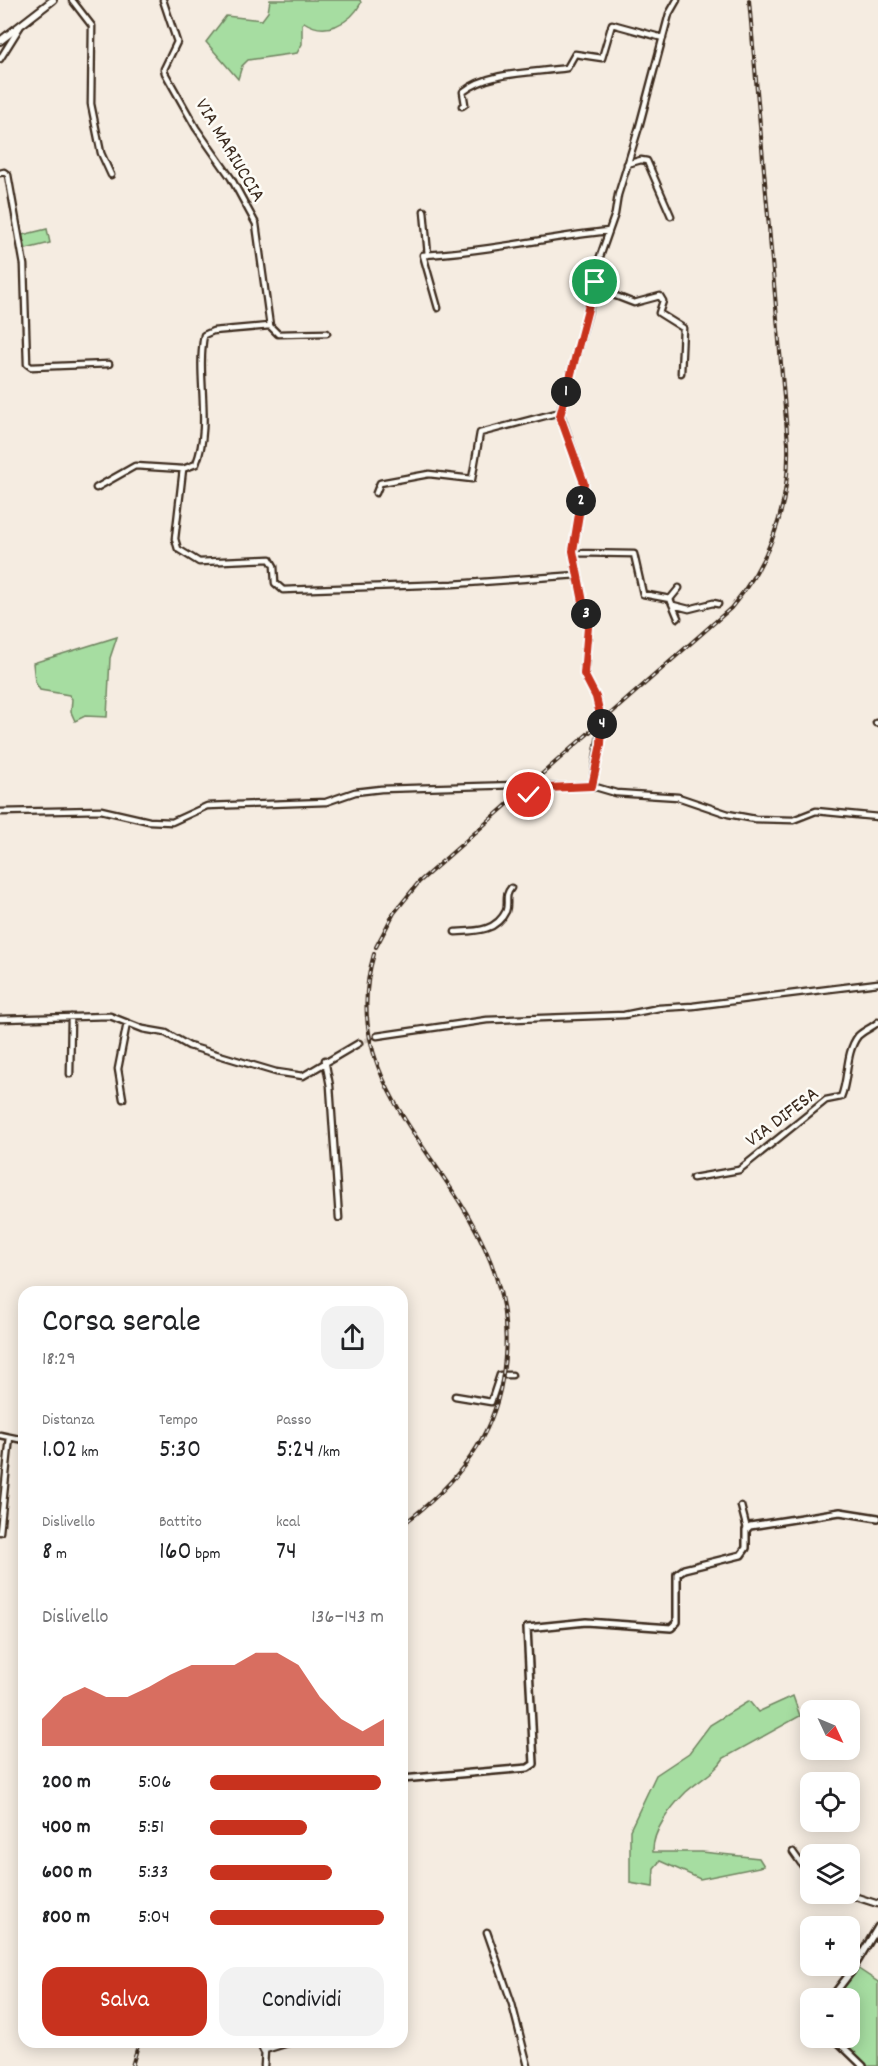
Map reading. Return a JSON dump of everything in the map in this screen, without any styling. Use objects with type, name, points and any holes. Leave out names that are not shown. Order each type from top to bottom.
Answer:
[{"type":"main road","points":[[0,41],[53,0]]},
{"type":"street","points":[[72,0],[92,26],[91,104],[101,153],[111,175]]},
{"type":"street","name":"VIA MARIUCCIA","points":[[163,0],[177,42],[164,69],[165,73],[196,128],[231,177],[256,224],[258,255],[270,326]]},
{"type":"street","points":[[592,786],[601,744],[602,723],[596,697],[584,674],[588,627],[573,554],[584,483],[560,412],[595,288],[596,268],[609,231],[669,14],[677,0]]},
{"type":"street","points":[[462,106],[465,104],[463,92],[474,86],[510,74],[567,68],[575,54],[602,58],[612,24],[663,38]]},
{"type":"street","points":[[0,59],[21,25]]},
{"type":"street","points":[[627,164],[646,161],[671,216]]},
{"type":"street","points":[[0,173],[4,172],[8,175],[24,265],[27,364],[31,367],[109,364]]},
{"type":"street","points":[[424,211],[428,255]]},
{"type":"street","points":[[438,308],[423,255],[463,253],[486,247],[609,231]]},
{"type":"street","points":[[595,288],[634,303],[660,296],[663,301],[659,313],[683,328],[681,373]]},
{"type":"street","points":[[96,488],[135,466],[183,469],[196,464],[204,429],[200,384],[204,334],[213,331],[270,326],[278,334],[327,333]]},
{"type":"street","points":[[376,494],[380,483],[426,474],[472,479],[480,433],[560,412]]},
{"type":"street","points":[[183,469],[175,546],[200,562],[270,559],[274,566],[275,583],[280,589],[453,584],[578,575]]},
{"type":"street","points":[[573,554],[634,554],[644,594],[670,599]]},
{"type":"street","points":[[670,599],[679,588]]},
{"type":"street","points":[[670,599],[678,618]]},
{"type":"street","points":[[672,604],[689,609],[716,602],[718,604]]},
{"type":"street","points":[[0,812],[101,810],[149,821],[172,822],[207,806],[326,802],[355,792],[381,789],[519,785],[522,788]]},
{"type":"street","points":[[527,794],[533,795],[547,788],[592,786],[616,793],[678,796],[728,814],[755,819],[793,820],[816,811],[878,817]]},
{"type":"street","points":[[455,932],[482,931],[495,924],[506,910],[507,893],[511,888]]},
{"type":"street","points":[[377,1036],[487,1020],[624,1015],[659,1008],[878,983]]},
{"type":"street","points":[[0,1019],[101,1015],[166,1033],[189,1046],[286,1074],[309,1075],[326,1060],[358,1043]]},
{"type":"street","points":[[69,1074],[71,1017]]},
{"type":"street","name":"VIA DIFESA","points":[[693,1178],[739,1170],[826,1100],[841,1097],[849,1071],[850,1052],[858,1037],[878,1022]]},
{"type":"street","points":[[123,1099],[118,1069],[127,1023]]},
{"type":"street","points":[[326,1060],[330,1086],[339,1218]]},
{"type":"street","points":[[455,1396],[491,1402],[500,1375],[512,1375]]},
{"type":"street","points":[[0,1435],[18,1439]]},
{"type":"street","points":[[0,1532],[10,1437]]},
{"type":"street","points":[[408,1778],[531,1766],[534,1760],[527,1628],[586,1622],[671,1628],[677,1622],[677,1574],[684,1569],[741,1555],[746,1548],[747,1528],[741,1506]]},
{"type":"street","points":[[747,1528],[840,1512],[878,1518]]},
{"type":"street","points":[[793,1852],[800,1862]]},
{"type":"street","points":[[860,1898],[878,1904]]},
{"type":"street","points":[[839,1988],[878,1927]]},
{"type":"street","points":[[487,1932],[512,2004],[528,2066]]},
{"type":"street","points":[[262,2048],[264,2066]]},
{"type":"street","points":[[264,2052],[275,2048]]},
{"type":"street","points":[[844,2048],[863,2066]]},
{"type":"green space","points":[[270,0],[360,0],[361,3],[350,17],[336,26],[320,28],[304,22],[302,24],[302,44],[297,53],[248,60],[242,66],[238,79],[206,42],[226,16],[262,20],[268,12]]},
{"type":"green space","points":[[47,229],[50,243],[26,249],[22,235]]},
{"type":"green space","points":[[117,637],[110,658],[107,717],[85,716],[75,721],[71,712],[72,699],[69,695],[40,690],[35,682],[33,663]]},
{"type":"green space","points":[[793,1696],[800,1716],[724,1758],[716,1768],[686,1792],[674,1805],[659,1828],[653,1852],[702,1852],[759,1858],[764,1866],[700,1879],[660,1861],[654,1868],[653,1887],[630,1883],[630,1830],[656,1775],[689,1753],[710,1725],[749,1701],[758,1712]]},
{"type":"green space","points":[[860,1970],[878,1982],[878,2066],[866,2066],[848,2048],[860,2048],[860,1988],[843,1988],[851,1976],[860,1976]]},
{"type":"tunnel","points":[[359,1043],[377,1036]]},
{"type":"railway","points":[[376,947],[394,913],[419,882],[731,608],[757,571],[775,531],[786,488],[788,443],[749,0]]},
{"type":"railway","points":[[374,954],[366,1001],[371,1045],[386,1085],[407,1123],[457,1197],[479,1236],[500,1290],[506,1341],[497,1403],[479,1444],[453,1480],[408,1520]]},
{"type":"railway","points":[[132,2066],[137,2048]]},
{"type":"route","points":[[529,795],[547,788],[592,786],[601,744],[602,723],[598,704],[584,674],[588,627],[585,601],[573,554],[584,483],[560,416],[595,282]]}]
